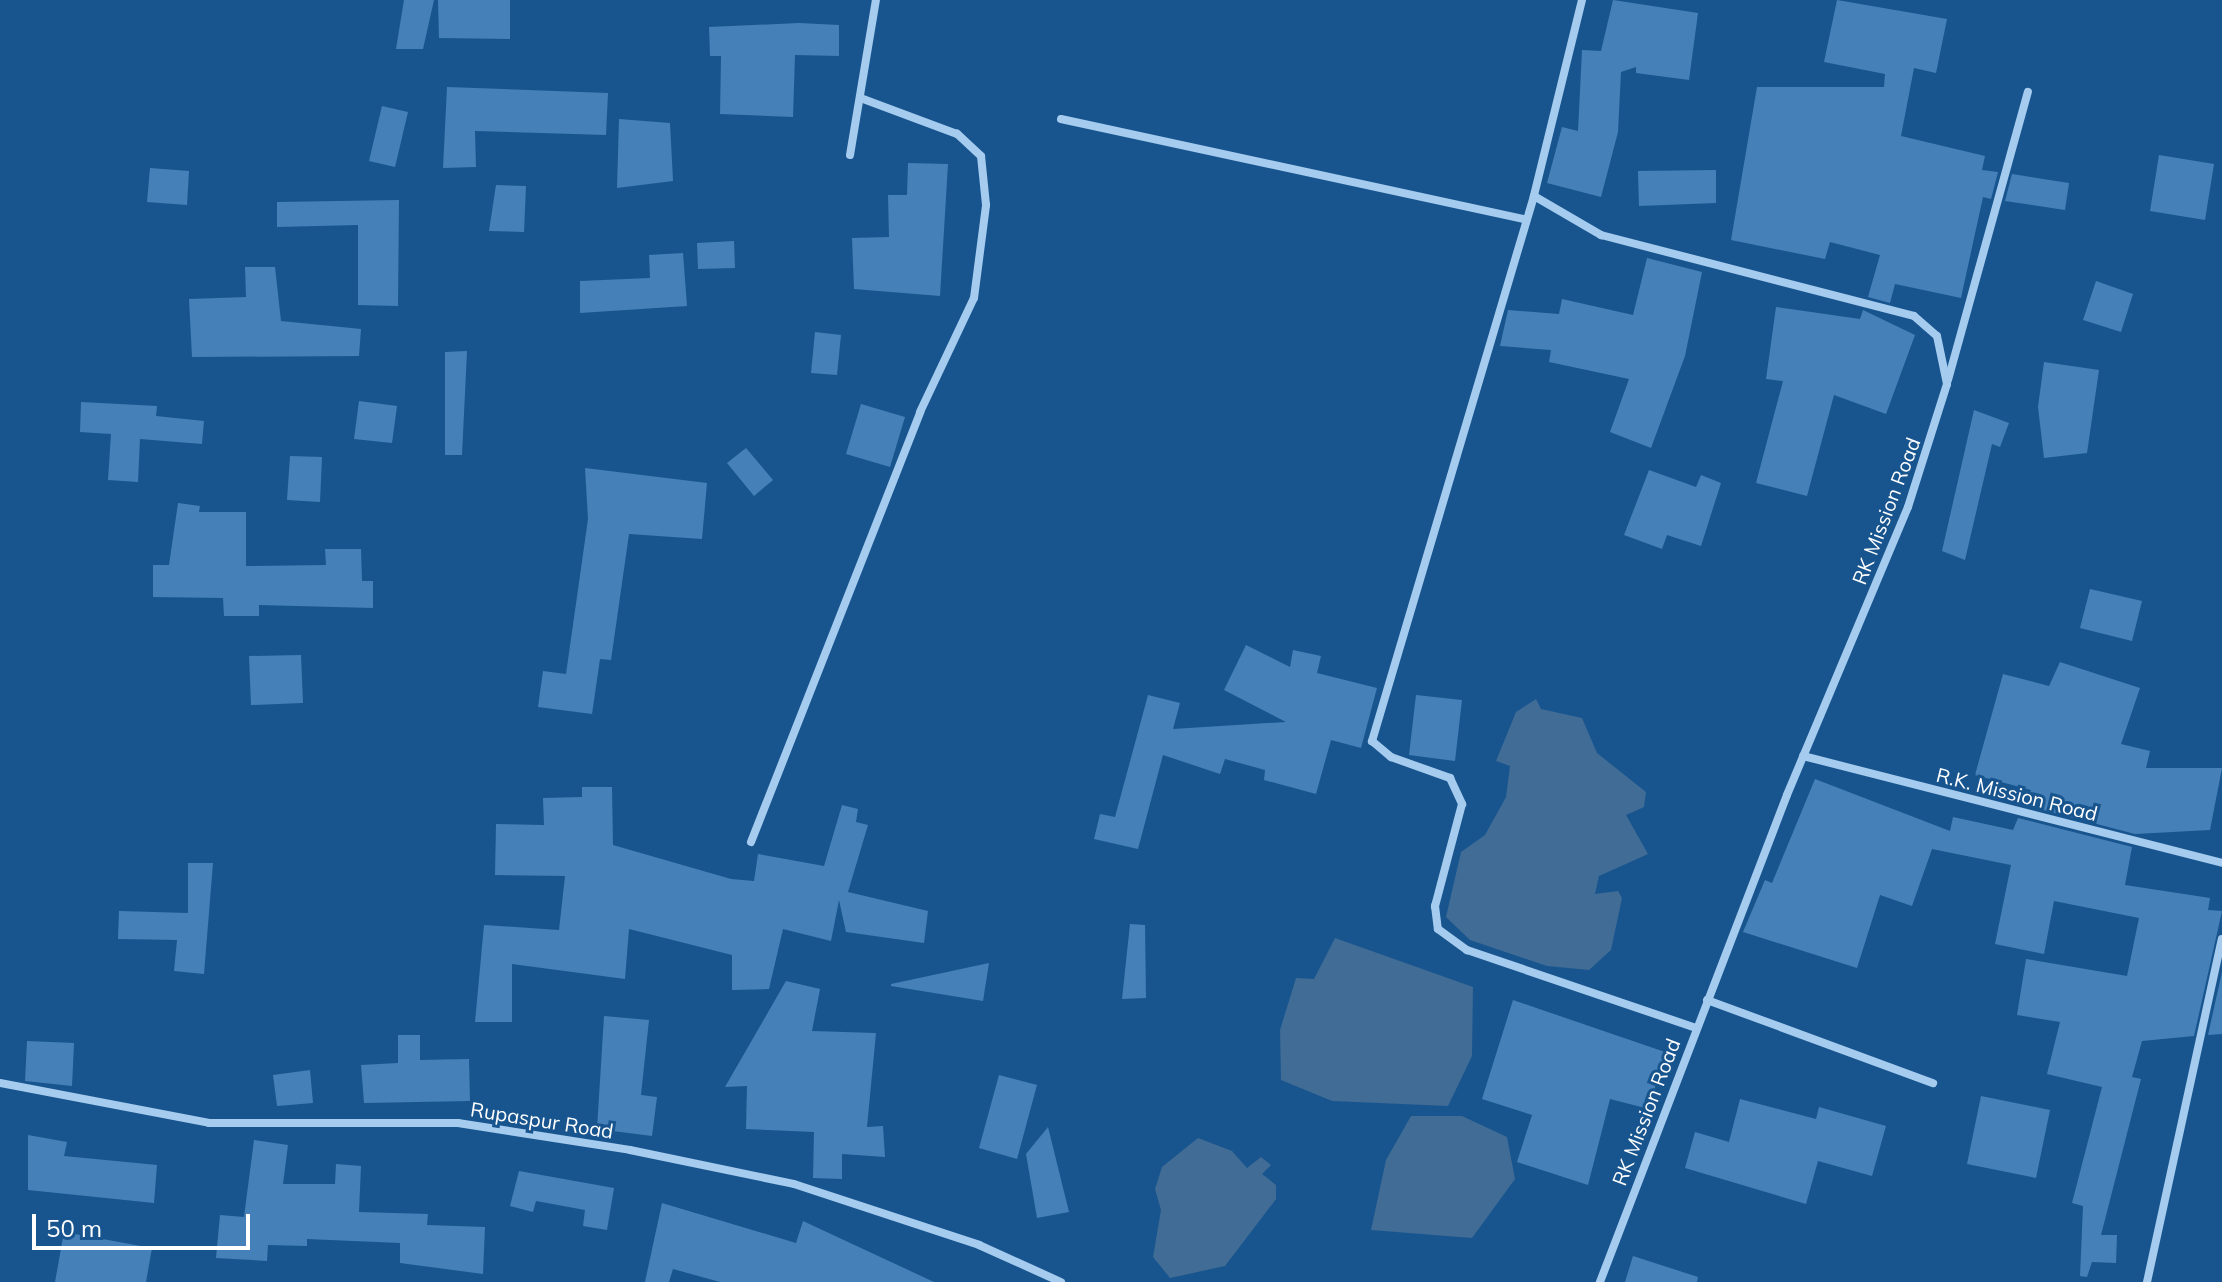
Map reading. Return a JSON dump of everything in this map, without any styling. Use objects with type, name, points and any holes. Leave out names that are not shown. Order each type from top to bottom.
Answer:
[{"type":"street","points":[[850,155],[876,0]]},
{"type":"street","points":[[1582,0],[1534,196],[1372,741],[1391,757],[1450,778],[1462,804],[1435,906],[1438,929],[1467,950],[1696,1028]]},
{"type":"street","points":[[1947,384],[2028,92]]},
{"type":"street","points":[[751,842],[920,412],[974,298],[986,205],[981,156],[957,134],[860,98]]},
{"type":"street","points":[[1061,119],[1525,219]]},
{"type":"street","name":"RK Mission Road","points":[[1534,196],[1601,235],[1914,316],[1937,336],[1947,384],[1908,507],[1803,756],[1600,1282]]},
{"type":"street","name":"R.K. Mission Road","points":[[1803,756],[2222,863]]},
{"type":"street","points":[[2147,1282],[2222,939]]},
{"type":"street","points":[[1707,1000],[1933,1083]]},
{"type":"street","name":"Rupaspur Road","points":[[0,1083],[209,1123],[458,1123],[630,1150],[794,1184],[979,1245],[1061,1282]]},
{"type":"water","points":[[1536,699],[1541,709],[1582,718],[1597,753],[1646,792],[1644,807],[1626,815],[1648,854],[1599,876],[1595,894],[1618,891],[1622,898],[1611,950],[1589,970],[1547,966],[1470,940],[1446,917],[1461,852],[1485,835],[1506,797],[1510,766],[1496,761],[1516,712]]},
{"type":"water","points":[[1335,938],[1473,987],[1472,1056],[1448,1106],[1332,1101],[1281,1080],[1280,1030],[1296,978],[1314,979]]},
{"type":"water","points":[[1411,1116],[1462,1116],[1507,1137],[1515,1179],[1472,1238],[1371,1230],[1386,1160]]},
{"type":"water","points":[[1198,1138],[1232,1151],[1247,1168],[1261,1157],[1271,1165],[1262,1174],[1276,1185],[1276,1199],[1225,1266],[1170,1278],[1153,1257],[1161,1210],[1155,1189],[1162,1167]]},
{"type":"building","points":[[404,0],[434,0],[423,49],[396,49]]},
{"type":"building","points":[[438,0],[510,0],[510,39],[439,38]]},
{"type":"building","points":[[1613,0],[1698,13],[1689,80],[1636,73],[1636,67],[1621,72],[1618,132],[1601,197],[1547,183],[1562,127],[1578,131],[1582,50],[1601,51]]},
{"type":"building","points":[[1837,0],[1947,19],[1936,73],[1914,68],[1901,136],[1985,156],[1982,170],[1998,172],[1991,199],[1983,197],[1961,298],[1895,284],[1890,303],[1868,297],[1880,255],[1830,242],[1825,259],[1731,240],[1757,87],[1884,87],[1885,74],[1824,62]]},
{"type":"building","points":[[799,23],[839,25],[839,56],[795,55],[793,117],[720,114],[721,56],[710,56],[709,27]]},
{"type":"building","points":[[447,87],[608,93],[606,135],[475,131],[476,167],[443,168]]},
{"type":"building","points":[[382,106],[408,112],[395,167],[369,161]]},
{"type":"building","points":[[619,119],[670,123],[673,181],[617,188]]},
{"type":"building","points":[[2159,155],[2214,164],[2205,220],[2150,211]]},
{"type":"building","points":[[908,163],[948,164],[940,296],[854,289],[852,238],[889,237],[888,195],[907,195]]},
{"type":"building","points":[[150,168],[189,171],[187,205],[147,202]]},
{"type":"building","points":[[1716,170],[1716,203],[1639,206],[1638,171]]},
{"type":"building","points":[[2012,174],[2069,183],[2065,210],[2005,201]]},
{"type":"building","points":[[496,185],[526,186],[524,232],[489,231]]},
{"type":"building","points":[[399,200],[398,306],[358,305],[358,225],[277,227],[277,202]]},
{"type":"building","points":[[734,241],[735,268],[698,269],[697,243]]},
{"type":"building","points":[[683,253],[687,306],[580,313],[580,281],[650,278],[649,255]]},
{"type":"building","points":[[1647,258],[1702,272],[1685,356],[1651,448],[1610,432],[1629,379],[1549,362],[1551,350],[1500,346],[1508,310],[1559,314],[1562,299],[1633,315]]},
{"type":"building","points":[[245,267],[275,267],[281,321],[361,329],[359,356],[192,357],[189,299],[246,297]]},
{"type":"building","points":[[2096,281],[2133,294],[2121,332],[2083,320]]},
{"type":"building","points":[[1776,307],[1860,319],[1863,310],[1915,335],[1886,414],[1834,395],[1807,496],[1756,483],[1783,381],[1766,379]]},
{"type":"building","points":[[815,332],[841,335],[837,375],[811,373]]},
{"type":"building","points":[[467,351],[462,455],[445,455],[445,352]]},
{"type":"building","points":[[2044,362],[2099,370],[2087,453],[2044,458],[2038,407]]},
{"type":"building","points":[[359,401],[397,406],[392,443],[354,439]]},
{"type":"building","points":[[81,402],[157,406],[156,416],[204,421],[202,444],[140,439],[138,482],[108,480],[111,434],[80,432]]},
{"type":"building","points":[[861,404],[905,417],[890,467],[846,454]]},
{"type":"building","points":[[1974,410],[2009,423],[2000,447],[1992,444],[1965,560],[1942,551]]},
{"type":"building","points":[[746,448],[773,480],[754,496],[727,463]]},
{"type":"building","points":[[290,456],[322,457],[320,502],[287,500]]},
{"type":"building","points":[[585,468],[707,483],[702,539],[629,534],[611,660],[600,659],[592,714],[538,707],[543,671],[566,674],[588,519]]},
{"type":"building","points":[[1649,470],[1696,487],[1701,475],[1721,483],[1701,546],[1667,535],[1662,549],[1624,535]]},
{"type":"building","points":[[178,503],[200,506],[199,512],[246,512],[246,566],[326,565],[325,549],[361,549],[362,581],[373,581],[373,608],[259,605],[259,616],[224,616],[223,598],[153,597],[153,565],[169,565]]},
{"type":"building","points":[[2090,589],[2142,601],[2132,641],[2080,628]]},
{"type":"building","points":[[1246,645],[1290,667],[1293,650],[1321,656],[1317,673],[1377,688],[1361,748],[1331,740],[1316,794],[1264,780],[1265,770],[1225,759],[1220,774],[1163,755],[1138,849],[1094,839],[1100,814],[1115,817],[1148,695],[1180,703],[1173,729],[1286,722],[1224,690]]},
{"type":"building","points":[[301,655],[303,703],[251,705],[249,656]]},
{"type":"building","points":[[2060,662],[2140,688],[2121,744],[2150,751],[2146,768],[2222,768],[2210,830],[2135,834],[2024,805],[2031,790],[1975,775],[2003,674],[2049,686]]},
{"type":"building","points":[[1416,695],[1462,700],[1455,761],[1409,755]]},
{"type":"building","points":[[1815,779],[1950,831],[1953,817],[2013,830],[2018,818],[2132,847],[2125,885],[2210,898],[2208,910],[2222,911],[2194,1036],[2142,1041],[2132,1077],[2141,1079],[2101,1235],[2117,1235],[2116,1263],[2092,1262],[2087,1277],[2080,1276],[2083,1206],[2072,1203],[2102,1087],[2047,1074],[2060,1022],[2017,1015],[2026,959],[2127,976],[2139,918],[2054,901],[2044,954],[1995,944],[2011,865],[1932,849],[1912,906],[1880,895],[1857,968],[1743,932],[1765,880],[1772,883]]},
{"type":"building","points":[[582,787],[612,787],[613,845],[731,879],[754,881],[758,854],[824,866],[842,805],[858,809],[856,822],[868,825],[848,892],[928,911],[924,943],[846,932],[839,900],[831,941],[783,929],[769,989],[732,990],[732,955],[629,929],[625,979],[512,964],[512,1022],[475,1022],[484,925],[559,930],[565,876],[495,875],[496,824],[544,825],[543,798],[582,797]]},
{"type":"building","points":[[188,863],[213,863],[204,974],[174,971],[177,940],[118,939],[119,911],[188,913]]},
{"type":"building","points":[[1130,924],[1145,925],[1146,998],[1122,999]]},
{"type":"building","points":[[989,963],[983,1001],[891,986],[891,984]]},
{"type":"building","points":[[2222,972],[2222,1034],[2208,1035]]},
{"type":"building","points":[[786,981],[820,989],[812,1031],[876,1033],[867,1127],[883,1126],[885,1157],[842,1154],[842,1179],[813,1178],[814,1132],[746,1129],[747,1086],[725,1087]]},
{"type":"building","points":[[1513,1000],[1665,1052],[1649,1109],[1610,1099],[1588,1185],[1517,1162],[1532,1115],[1482,1099]]},
{"type":"building","points":[[604,1016],[649,1020],[641,1095],[657,1097],[652,1136],[597,1129]]},
{"type":"building","points":[[398,1035],[420,1035],[420,1060],[469,1059],[470,1101],[364,1103],[361,1065],[398,1063]]},
{"type":"building","points":[[27,1041],[74,1043],[72,1086],[25,1081]]},
{"type":"building","points":[[310,1070],[313,1103],[277,1106],[273,1075]]},
{"type":"building","points":[[999,1075],[1037,1085],[1017,1159],[979,1148]]},
{"type":"building","points":[[1981,1096],[2050,1110],[2036,1178],[1967,1164]]},
{"type":"building","points":[[1740,1099],[1816,1119],[1819,1107],[1886,1126],[1872,1176],[1818,1161],[1806,1204],[1685,1168],[1695,1132],[1729,1142]]},
{"type":"building","points":[[1048,1127],[1069,1212],[1037,1218],[1026,1154]]},
{"type":"building","points":[[28,1135],[67,1142],[64,1156],[157,1165],[154,1203],[28,1190]]},
{"type":"building","points":[[254,1140],[288,1145],[283,1184],[335,1184],[336,1164],[361,1166],[359,1212],[428,1214],[427,1225],[485,1227],[483,1274],[400,1263],[400,1243],[307,1239],[307,1246],[268,1245],[267,1261],[216,1258],[220,1215],[244,1217]]},
{"type":"building","points":[[519,1171],[614,1188],[607,1230],[583,1226],[585,1210],[536,1201],[533,1212],[510,1206]]},
{"type":"building","points":[[662,1203],[796,1243],[803,1221],[934,1282],[720,1282],[673,1269],[669,1282],[645,1282]]},
{"type":"building","points":[[64,1232],[152,1248],[146,1282],[55,1282]]},
{"type":"building","points":[[1633,1256],[1698,1277],[1697,1282],[1625,1282]]}]
